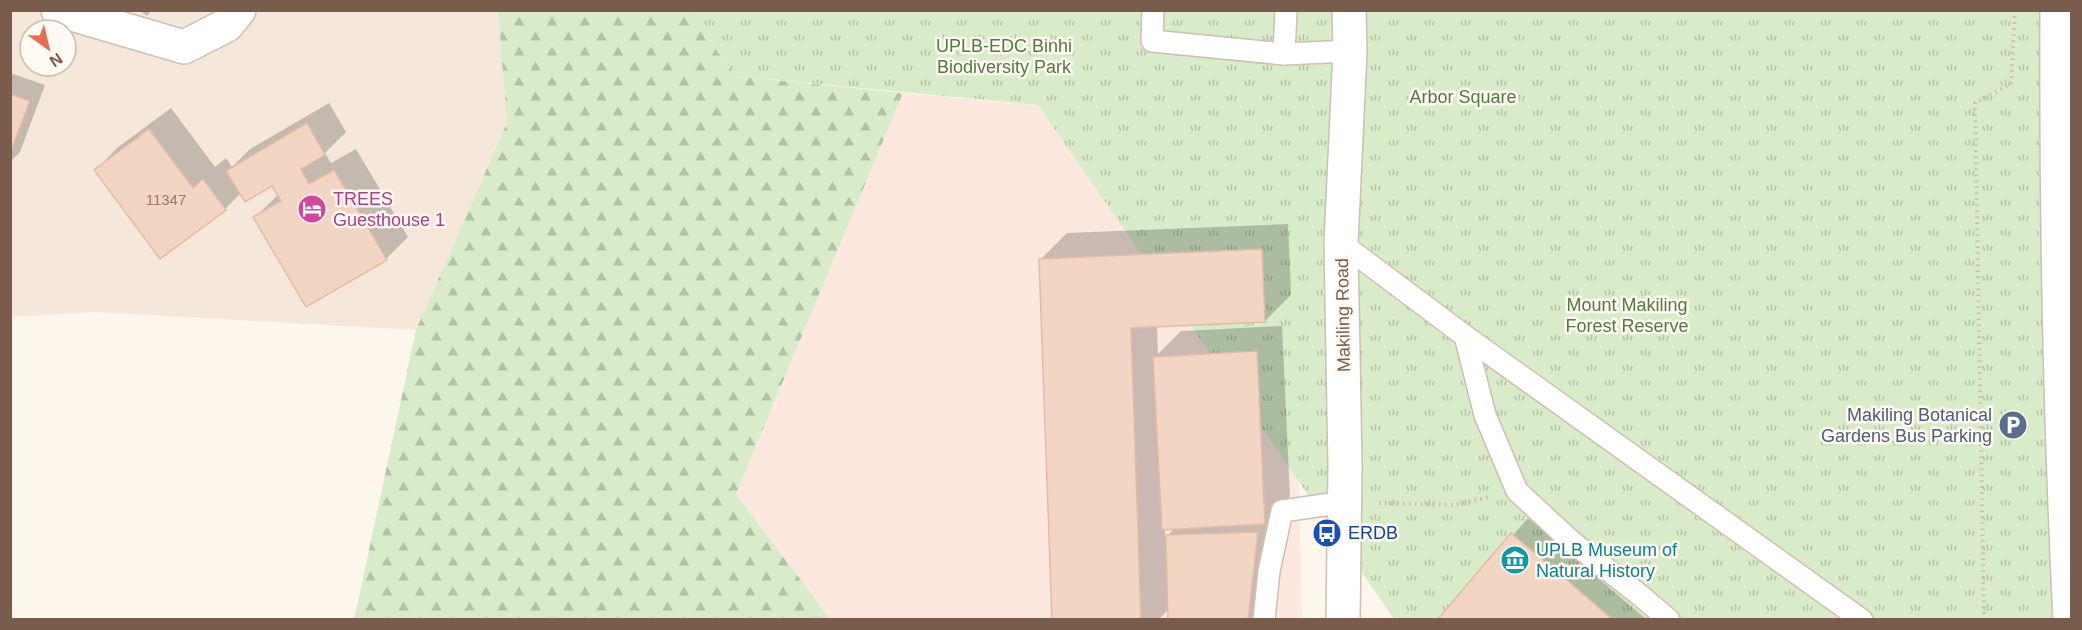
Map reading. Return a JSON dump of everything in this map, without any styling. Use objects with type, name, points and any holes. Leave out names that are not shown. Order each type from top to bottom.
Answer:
[{"type":"street","points":[[58,10],[184,46],[227,25],[239,10]]},
{"type":"street","name":"Makiling Road","points":[[1343,620],[1359,503],[1341,243],[1350,51],[1349,10]]},
{"type":"street","points":[[2057,10],[2064,150],[2064,489],[2070,620]]},
{"type":"lane","points":[[1153,10],[1152,41],[1284,54],[1350,51]]},
{"type":"lane","points":[[1284,54],[1286,10]]},
{"type":"lane","points":[[1341,243],[1465,336],[1862,620]]},
{"type":"lane","points":[[1465,336],[1485,415],[1517,491],[1571,541],[1669,620]]},
{"type":"lane","points":[[1264,620],[1269,571],[1282,511],[1359,503]]},
{"type":"path","points":[[1984,620],[1975,103],[2011,84],[2015,10]]},
{"type":"path","points":[[1359,503],[1453,505],[1517,491]]},
{"type":"shaded area","points":[[11,11],[498,11],[507,123],[416,330],[95,312],[11,317]]},
{"type":"shaded area","points":[[903,93],[1291,129],[1302,619],[830,619],[736,494]]},
{"type":"green space","points":[[498,11],[687,11],[736,76],[903,93],[736,494],[830,619],[354,620],[416,330],[507,123]]},
{"type":"green space","name":"Mount Makiling Forest Reserve","points":[[687,11],[2071,11],[2071,619],[1394,619],[1038,105],[736,76]]},
{"type":"building","points":[[10,94],[30,101],[10,153]]},
{"type":"building","name":"TREES Guesthouse 1","points":[[307,123],[325,155],[301,169],[309,184],[334,170],[387,260],[306,307],[253,217],[281,201],[272,186],[245,202],[226,171]]},
{"type":"building","points":[[149,129],[193,188],[203,179],[226,210],[160,259],[94,170]]},
{"type":"building","points":[[1262,249],[1265,322],[1131,328],[1141,620],[1052,620],[1039,259]]},
{"type":"building","points":[[1257,351],[1265,524],[1162,530],[1153,357]]},
{"type":"building","points":[[1258,532],[1248,620],[1168,620],[1166,535]]},
{"type":"building","name":"UPLB Museum of Natural History","points":[[1511,533],[1575,587],[1613,620],[1437,620]]},
{"type":"place","name":"TREES Guesthouse 1","points":[[312,209]]},
{"type":"place","name":"Makiling Botanical Gardens Bus Parking","points":[[2013,425]]},
{"type":"place","name":"ERDB","points":[[1327,533]]},
{"type":"place","name":"UPLB Museum of Natural History","points":[[1515,560]]},
{"type":"park label","name":"UPLB-EDC Binhi Biodiversity Park","points":[[1004,56]]},
{"type":"park label","name":"Arbor Square","points":[[1463,97]]}]
